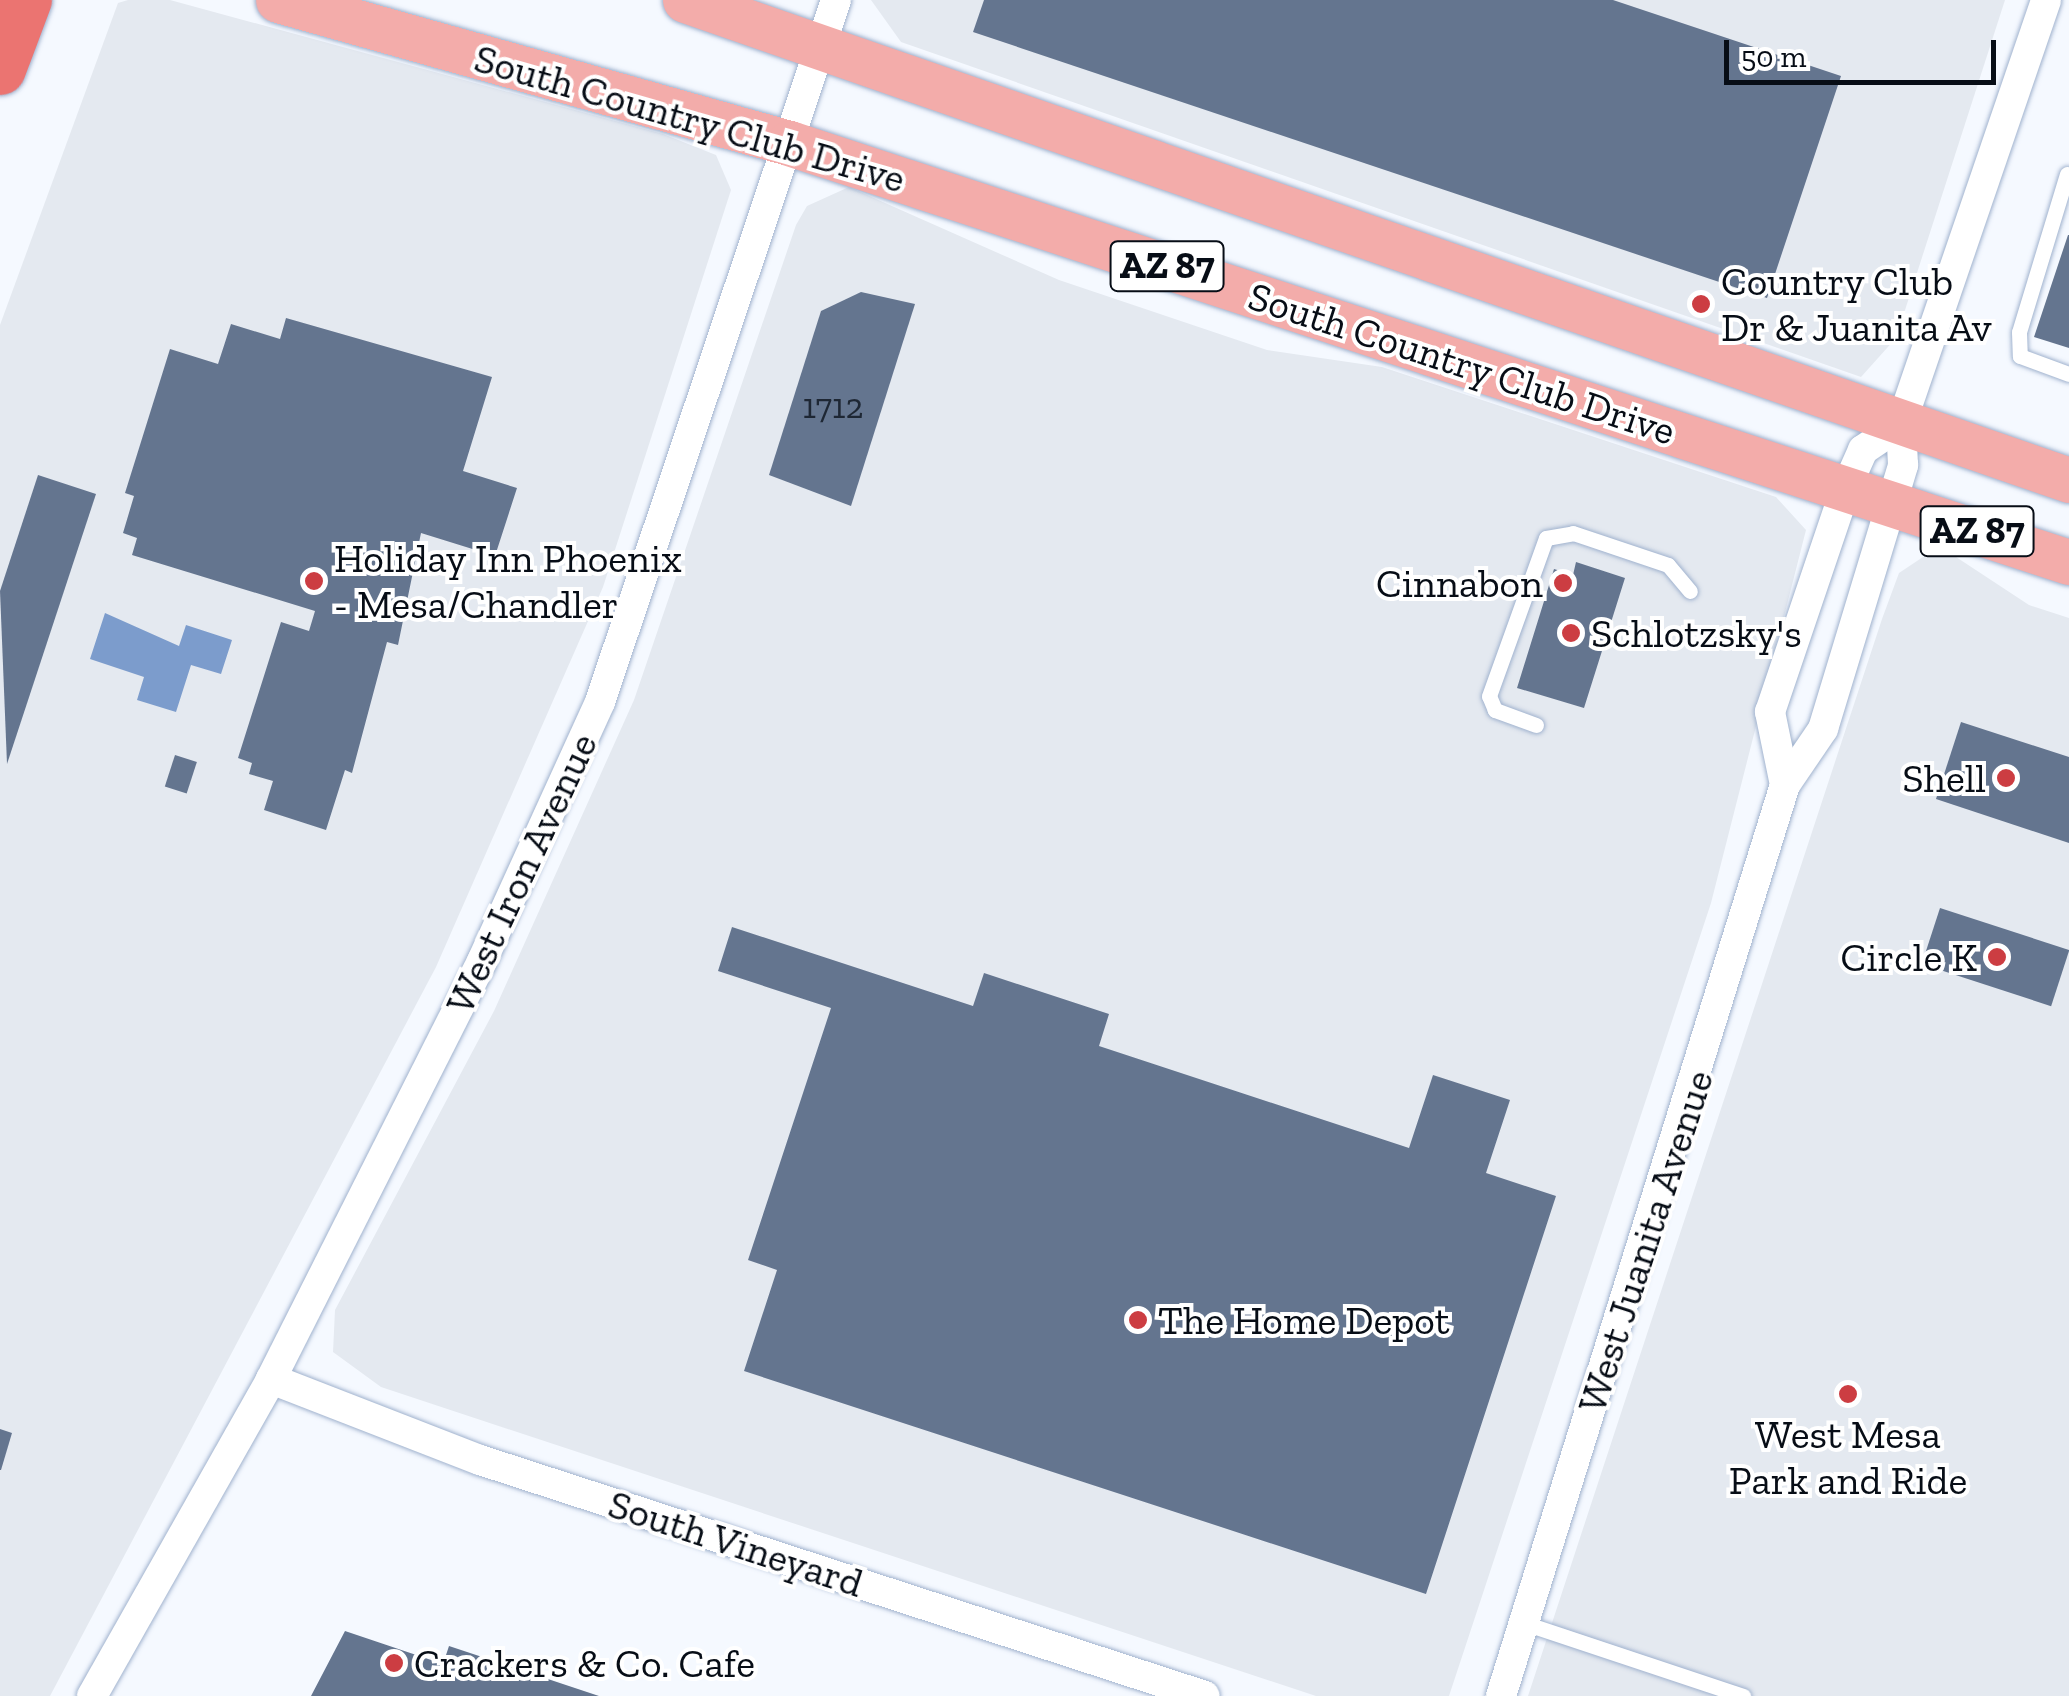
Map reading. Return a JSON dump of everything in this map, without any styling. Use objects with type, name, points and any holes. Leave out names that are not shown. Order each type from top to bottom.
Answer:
[{"type":"highway","points":[[0,68],[26,0]]},
{"type":"main road","name":"South Country Club Drive","points":[[278,0],[789,143],[2069,562]]},
{"type":"main road","name":"South Country Club Drive","points":[[685,0],[2069,480]]},
{"type":"street","name":"West Iron Avenue","points":[[92,1696],[270,1379],[482,961],[600,702],[836,0]]},
{"type":"street","name":"West Juanita Avenue","points":[[1500,1696],[1785,785],[1823,729],[1903,465],[1901,424],[2046,0]]},
{"type":"street","name":"West Juanita Avenue","points":[[1785,785],[1770,712],[1846,488],[1863,450],[1901,424]]},
{"type":"street","name":"South Vineyard","points":[[270,1379],[461,1454],[1205,1696]]},
{"type":"lane","points":[[2067,174],[2018,332],[2020,356],[2069,374]]},
{"type":"lane","points":[[1536,725],[1495,710],[1489,696],[1546,538],[1573,533],[1668,564],[1690,591]]},
{"type":"lane","points":[[1524,1623],[1743,1696]]},
{"type":"shaded area","points":[[170,0],[663,134],[716,155],[731,190],[603,587],[436,967],[50,1696],[0,1696],[0,325],[118,3]]},
{"type":"shaded area","points":[[871,0],[2005,0],[1896,338],[1861,377],[901,42]]},
{"type":"shaded area","points":[[849,187],[1059,280],[1267,350],[1382,367],[1776,497],[1806,530],[1711,903],[1449,1696],[1316,1696],[381,1387],[333,1352],[335,1310],[494,1011],[634,700],[796,225],[807,206]]},
{"type":"shaded area","name":"West Mesa Park and Ride","points":[[1926,555],[1953,555],[2029,605],[2069,618],[2069,1696],[1528,1696],[1882,619],[1899,573]]},
{"type":"water","points":[[105,613],[179,646],[186,625],[232,640],[221,674],[191,665],[176,712],[137,700],[144,677],[90,659]]},
{"type":"building","points":[[984,0],[1613,0],[1841,76],[1767,298],[973,32]]},
{"type":"building","points":[[2069,235],[2069,348],[2034,337]]},
{"type":"building","points":[[861,292],[915,304],[851,506],[769,475],[821,311]]},
{"type":"building","name":"Holiday Inn Phoenix - Mesa/Chandler","points":[[286,318],[492,377],[463,471],[517,488],[495,556],[421,533],[398,645],[387,642],[352,773],[345,770],[326,830],[264,810],[273,781],[249,774],[252,763],[238,758],[281,622],[309,631],[315,611],[132,555],[137,538],[123,533],[134,496],[125,493],[170,349],[218,364],[231,324],[280,339]]},
{"type":"building","points":[[38,475],[96,494],[7,764],[0,591]]},
{"type":"building","name":"Schlotzsky's","points":[[1576,562],[1625,578],[1584,708],[1517,688],[1554,569],[1573,575]]},
{"type":"building","name":"Shell","points":[[1961,722],[2069,757],[2069,843],[1936,799]]},
{"type":"building","points":[[175,755],[197,762],[187,793],[165,786]]},
{"type":"building","name":"Circle K","points":[[1940,908],[2069,950],[2051,1006],[1922,964]]},
{"type":"building","name":"The Home Depot","points":[[732,927],[973,1006],[984,973],[1109,1014],[1099,1046],[1409,1148],[1433,1075],[1510,1100],[1486,1173],[1556,1196],[1426,1594],[744,1371],[777,1270],[748,1260],[831,1008],[718,971]]},
{"type":"building","points":[[0,1429],[12,1433],[1,1470],[0,1470]]},
{"type":"building","points":[[345,1631],[443,1664],[449,1646],[599,1696],[311,1696]]},
{"type":"place","name":"Country Club Dr & Juanita Av","points":[[1701,304]]},
{"type":"place","name":"Holiday Inn Phoenix - Mesa/Chandler","points":[[314,581]]},
{"type":"place","name":"Cinnabon","points":[[1563,583]]},
{"type":"place","name":"Schlotzsky's","points":[[1571,633]]},
{"type":"place","name":"Shell","points":[[2006,778]]},
{"type":"place","name":"Circle K","points":[[1997,957]]},
{"type":"place","name":"The Home Depot","points":[[1138,1320]]},
{"type":"place","name":"West Mesa Park and Ride","points":[[1848,1394]]},
{"type":"place","name":"Crackers & Co. Cafe","points":[[394,1663]]}]
